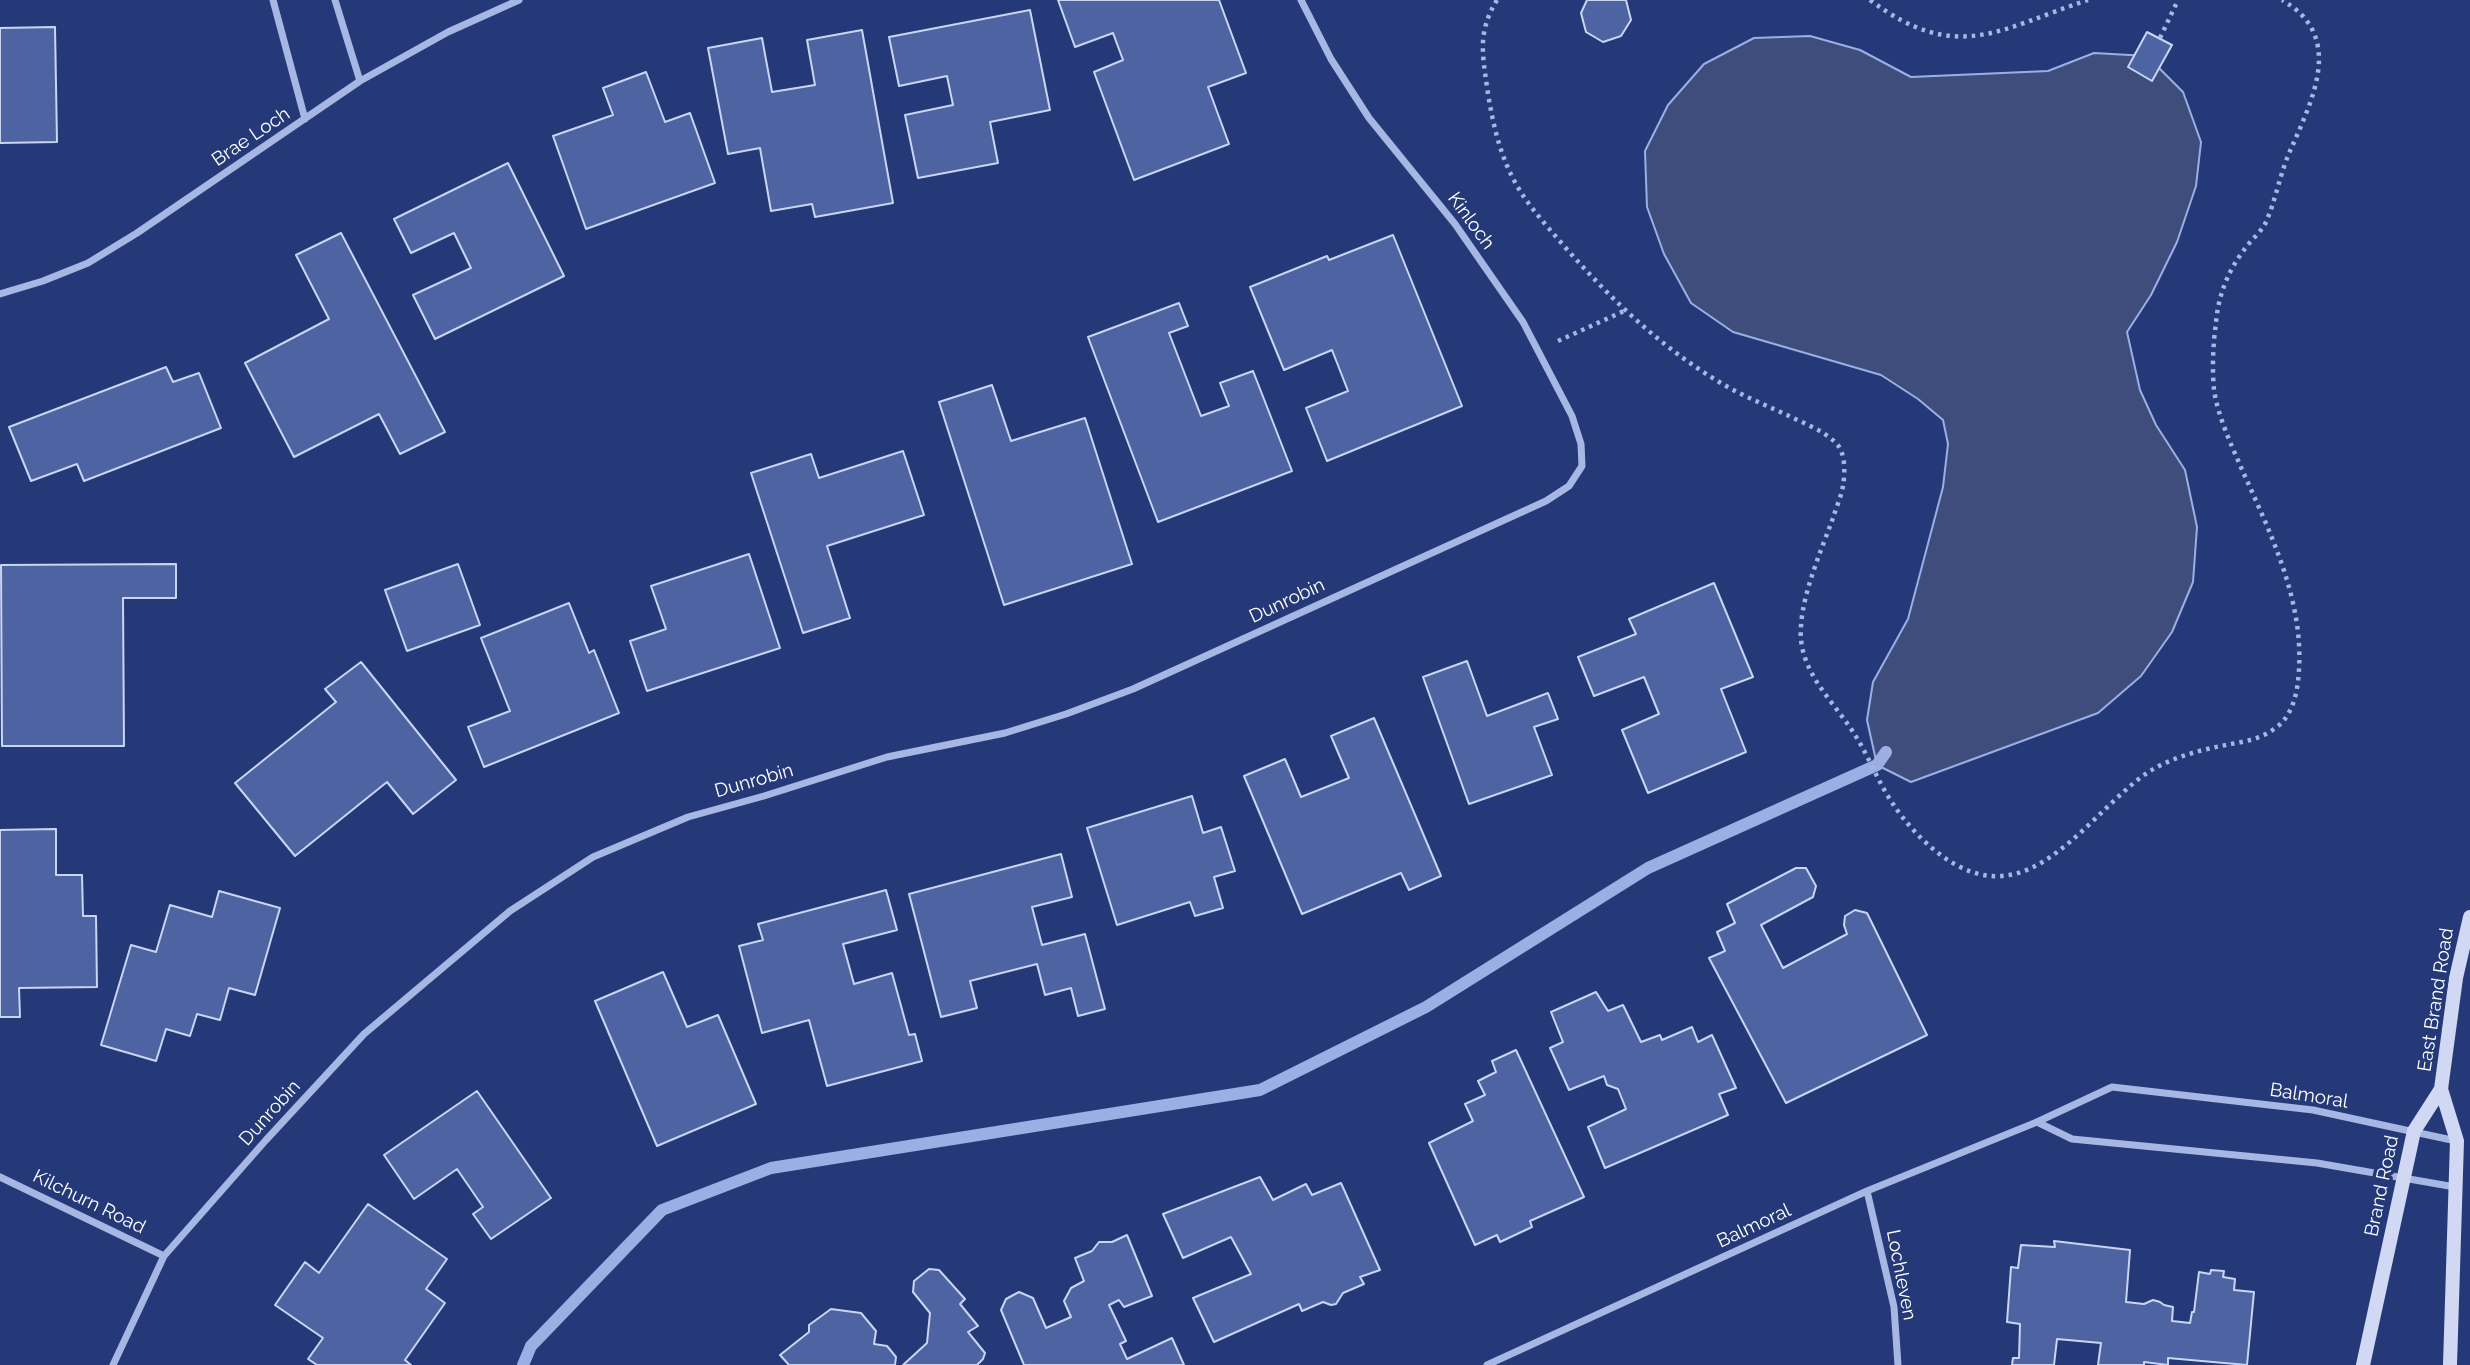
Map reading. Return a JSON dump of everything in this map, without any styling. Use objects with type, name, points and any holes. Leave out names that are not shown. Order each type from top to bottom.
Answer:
[{"type":"main road","name":"East Brand Road","points":[[2441,1089],[2456,978],[2470,917]]},
{"type":"main road","name":"Brand Road","points":[[2363,1365],[2414,1131],[2441,1089]]},
{"type":"main road","points":[[2441,1089],[2456,1141],[2450,1365]]},
{"type":"street","points":[[273,0],[305,119]]},
{"type":"street","points":[[335,0],[360,81]]},
{"type":"street","name":"Brae Loch","points":[[0,294],[88,263],[137,233],[360,81],[449,32],[519,0]]},
{"type":"street","name":"Kinloch","points":[[1301,0],[1331,60],[1369,118],[1455,224],[1523,323],[1572,416],[1581,444],[1582,466],[1576,475]]},
{"type":"street","name":"Dunrobin","points":[[113,1365],[164,1256],[364,1034],[510,911],[593,857],[688,817],[887,757],[1005,733],[1122,693],[1546,501],[1569,486],[1576,475]]},
{"type":"street","name":"Balmoral","points":[[1487,1365],[1867,1191],[2037,1122],[2112,1087],[2313,1110],[2456,1141]]},
{"type":"street","points":[[2037,1122],[2072,1139],[2317,1163],[2455,1187]]},
{"type":"street","name":"Kilchurn Road","points":[[0,1177],[164,1256]]},
{"type":"street","name":"Lochleven","points":[[1867,1191],[1894,1307],[1898,1365]]},
{"type":"path","points":[[1497,0],[1483,30],[1482,45],[1491,110],[1507,167],[1518,188],[1538,218],[1624,311],[1674,352],[1745,397],[1807,424],[1837,444],[1843,453],[1843,489],[1807,599],[1800,629],[1806,663],[1818,686],[1846,720],[1865,750],[1894,807],[1913,830],[1955,864],[1980,875],[2002,876],[2025,870],[2070,843],[2118,796],[2149,772],[2198,751],[2246,742],[2278,727],[2296,698],[2300,669],[2299,631],[2290,587],[2272,537],[2230,442],[2214,390],[2216,320],[2222,292],[2232,268],[2264,226],[2290,149],[2303,125],[2314,91],[2319,61],[2318,37],[2310,22],[2282,0]]},
{"type":"path","points":[[1870,0],[1891,16],[1924,32],[1956,38],[2020,26],[2088,0]]},
{"type":"path","points":[[2160,38],[2179,0]]},
{"type":"path","points":[[1537,351],[1624,311]]},
{"type":"water","points":[[1810,36],[1860,50],[1911,77],[2048,71],[2094,53],[2147,56],[2183,92],[2201,142],[2196,186],[2177,242],[2151,295],[2127,332],[2140,390],[2156,425],[2185,470],[2197,527],[2193,582],[2172,632],[2141,676],[2098,713],[1911,782],[1877,765],[1867,720],[1873,682],[1908,619],[1943,487],[1948,444],[1943,420],[1918,399],[1881,375],[1733,332],[1691,303],[1664,254],[1647,207],[1645,151],[1668,105],[1704,64],[1754,38]]},
{"type":"building","points":[[1058,0],[1219,0],[1246,73],[1208,87],[1229,144],[1134,180],[1094,72],[1123,60],[1113,33],[1075,47]]},
{"type":"building","points":[[1587,0],[1626,0],[1631,20],[1621,36],[1603,42],[1586,32],[1581,13]]},
{"type":"building","points":[[1030,10],[1050,110],[990,122],[998,163],[918,178],[905,115],[953,105],[947,76],[899,86],[889,37]]},
{"type":"building","points":[[55,27],[57,142],[0,143],[0,28]]},
{"type":"building","points":[[862,30],[893,203],[815,217],[812,204],[771,211],[760,148],[728,154],[708,48],[762,38],[772,92],[815,85],[807,40]]},
{"type":"building","points":[[2147,32],[2172,45],[2152,81],[2128,67]]},
{"type":"building","points":[[646,72],[665,122],[690,113],[715,183],[586,229],[553,136],[613,115],[603,88]]},
{"type":"building","points":[[508,163],[564,276],[435,339],[413,295],[471,268],[454,233],[411,253],[394,219]]},
{"type":"building","points":[[341,233],[445,432],[400,454],[379,414],[294,457],[245,363],[329,319],[296,255]]},
{"type":"building","points":[[1393,235],[1462,406],[1327,461],[1306,408],[1348,391],[1332,350],[1284,370],[1250,287],[1327,256],[1329,260]]},
{"type":"building","points":[[1179,303],[1188,326],[1169,333],[1201,416],[1229,406],[1220,383],[1253,371],[1292,471],[1158,522],[1088,337]]},
{"type":"building","points":[[166,367],[173,382],[199,373],[221,428],[84,481],[77,464],[31,481],[9,427]]},
{"type":"building","points":[[992,385],[1011,441],[1085,418],[1132,564],[1004,605],[939,402]]},
{"type":"building","points":[[903,451],[924,515],[827,546],[850,618],[803,633],[751,473],[811,454],[819,478]]},
{"type":"building","points":[[749,554],[780,648],[647,691],[630,641],[666,629],[651,586]]},
{"type":"building","points":[[176,564],[176,598],[123,598],[124,746],[2,746],[1,565]]},
{"type":"building","points":[[458,564],[480,625],[407,651],[385,590]]},
{"type":"building","points":[[1714,583],[1753,677],[1721,689],[1746,752],[1648,793],[1622,730],[1659,714],[1644,677],[1594,696],[1578,657],[1636,634],[1629,619]]},
{"type":"building","points":[[569,603],[589,653],[594,650],[619,713],[484,767],[468,727],[510,711],[481,638]]},
{"type":"building","points":[[1467,661],[1487,716],[1548,693],[1558,719],[1534,727],[1552,775],[1469,804],[1423,677]]},
{"type":"building","points":[[361,662],[456,780],[413,814],[387,782],[295,856],[235,783],[336,702],[325,689]]},
{"type":"building","points":[[1374,718],[1441,876],[1409,890],[1401,873],[1302,914],[1244,776],[1285,759],[1301,797],[1349,778],[1331,736]]},
{"type":"building","points":[[1192,796],[1203,833],[1221,827],[1235,871],[1214,877],[1223,908],[1195,916],[1190,902],[1117,925],[1087,828]]},
{"type":"building","points":[[56,829],[56,875],[82,875],[83,916],[96,916],[97,987],[19,988],[20,1017],[0,1017],[0,830]]},
{"type":"building","points":[[1061,854],[1072,897],[1032,907],[1042,945],[1085,934],[1105,1009],[1078,1016],[1071,988],[1045,995],[1037,964],[970,981],[977,1008],[941,1017],[909,894]]},
{"type":"building","points":[[1796,868],[1806,868],[1816,886],[1813,897],[1761,925],[1783,968],[1847,934],[1845,916],[1855,910],[1867,913],[1927,1035],[1786,1103],[1709,958],[1725,951],[1717,932],[1735,923],[1727,904]]},
{"type":"building","points":[[886,890],[897,930],[843,944],[854,984],[892,973],[909,1035],[915,1034],[922,1061],[827,1086],[809,1020],[762,1033],[739,946],[763,940],[758,924]]},
{"type":"building","points":[[219,891],[280,908],[255,995],[229,988],[220,1020],[197,1014],[190,1036],[166,1029],[156,1061],[101,1045],[131,945],[156,952],[170,905],[212,917]]},
{"type":"building","points":[[663,972],[687,1027],[718,1015],[756,1104],[657,1146],[595,1001]]},
{"type":"building","points":[[1596,992],[1608,1011],[1623,1005],[1641,1042],[1660,1035],[1662,1040],[1692,1027],[1698,1042],[1712,1035],[1736,1088],[1719,1094],[1728,1115],[1605,1168],[1588,1127],[1626,1109],[1618,1089],[1607,1085],[1604,1076],[1569,1090],[1550,1048],[1563,1042],[1551,1012]]},
{"type":"building","points":[[1516,1050],[1584,1197],[1530,1221],[1532,1227],[1500,1242],[1497,1235],[1475,1245],[1429,1143],[1473,1121],[1465,1104],[1485,1095],[1478,1081],[1496,1072],[1492,1061]]},
{"type":"building","points":[[477,1091],[551,1198],[491,1239],[473,1214],[483,1207],[457,1169],[414,1199],[384,1155]]},
{"type":"building","points":[[1260,1177],[1273,1200],[1306,1184],[1312,1195],[1341,1183],[1380,1270],[1360,1277],[1364,1284],[1343,1293],[1336,1304],[1323,1302],[1302,1311],[1299,1304],[1214,1342],[1193,1298],[1251,1274],[1231,1237],[1183,1258],[1163,1214]]},
{"type":"building","points":[[368,1204],[447,1259],[426,1289],[445,1303],[405,1360],[411,1365],[317,1365],[308,1359],[323,1338],[275,1305],[305,1262],[319,1273]]},
{"type":"building","points":[[1127,1235],[1152,1296],[1124,1307],[1119,1300],[1109,1305],[1126,1341],[1120,1344],[1127,1359],[1172,1338],[1184,1365],[1024,1365],[1001,1310],[1006,1299],[1019,1292],[1033,1298],[1046,1328],[1071,1317],[1064,1301],[1071,1288],[1084,1281],[1075,1258],[1092,1251],[1099,1242],[1112,1242]]},
{"type":"building","points":[[2054,1241],[2130,1250],[2126,1302],[2144,1304],[2153,1300],[2173,1307],[2172,1321],[2190,1323],[2199,1272],[2210,1274],[2211,1270],[2224,1271],[2223,1277],[2235,1279],[2234,1290],[2254,1292],[2247,1365],[2168,1358],[2168,1365],[2144,1362],[2144,1365],[2098,1365],[2101,1343],[2057,1339],[2054,1365],[2012,1365],[2013,1358],[2019,1358],[2020,1324],[2007,1322],[2011,1267],[2018,1268],[2021,1245],[2055,1247]]},
{"type":"building","points":[[929,1269],[939,1270],[965,1299],[960,1304],[978,1326],[968,1332],[985,1353],[977,1365],[903,1365],[927,1343],[930,1313],[913,1292],[914,1281]]},
{"type":"building","points":[[831,1309],[861,1313],[876,1331],[874,1344],[887,1346],[896,1357],[895,1365],[789,1365],[780,1355],[809,1332],[809,1325]]},
{"type":"waterway","points":[[523,1365],[531,1346],[662,1210],[771,1168],[1260,1090],[1426,1007],[1648,868],[1877,765],[1886,752]]}]
